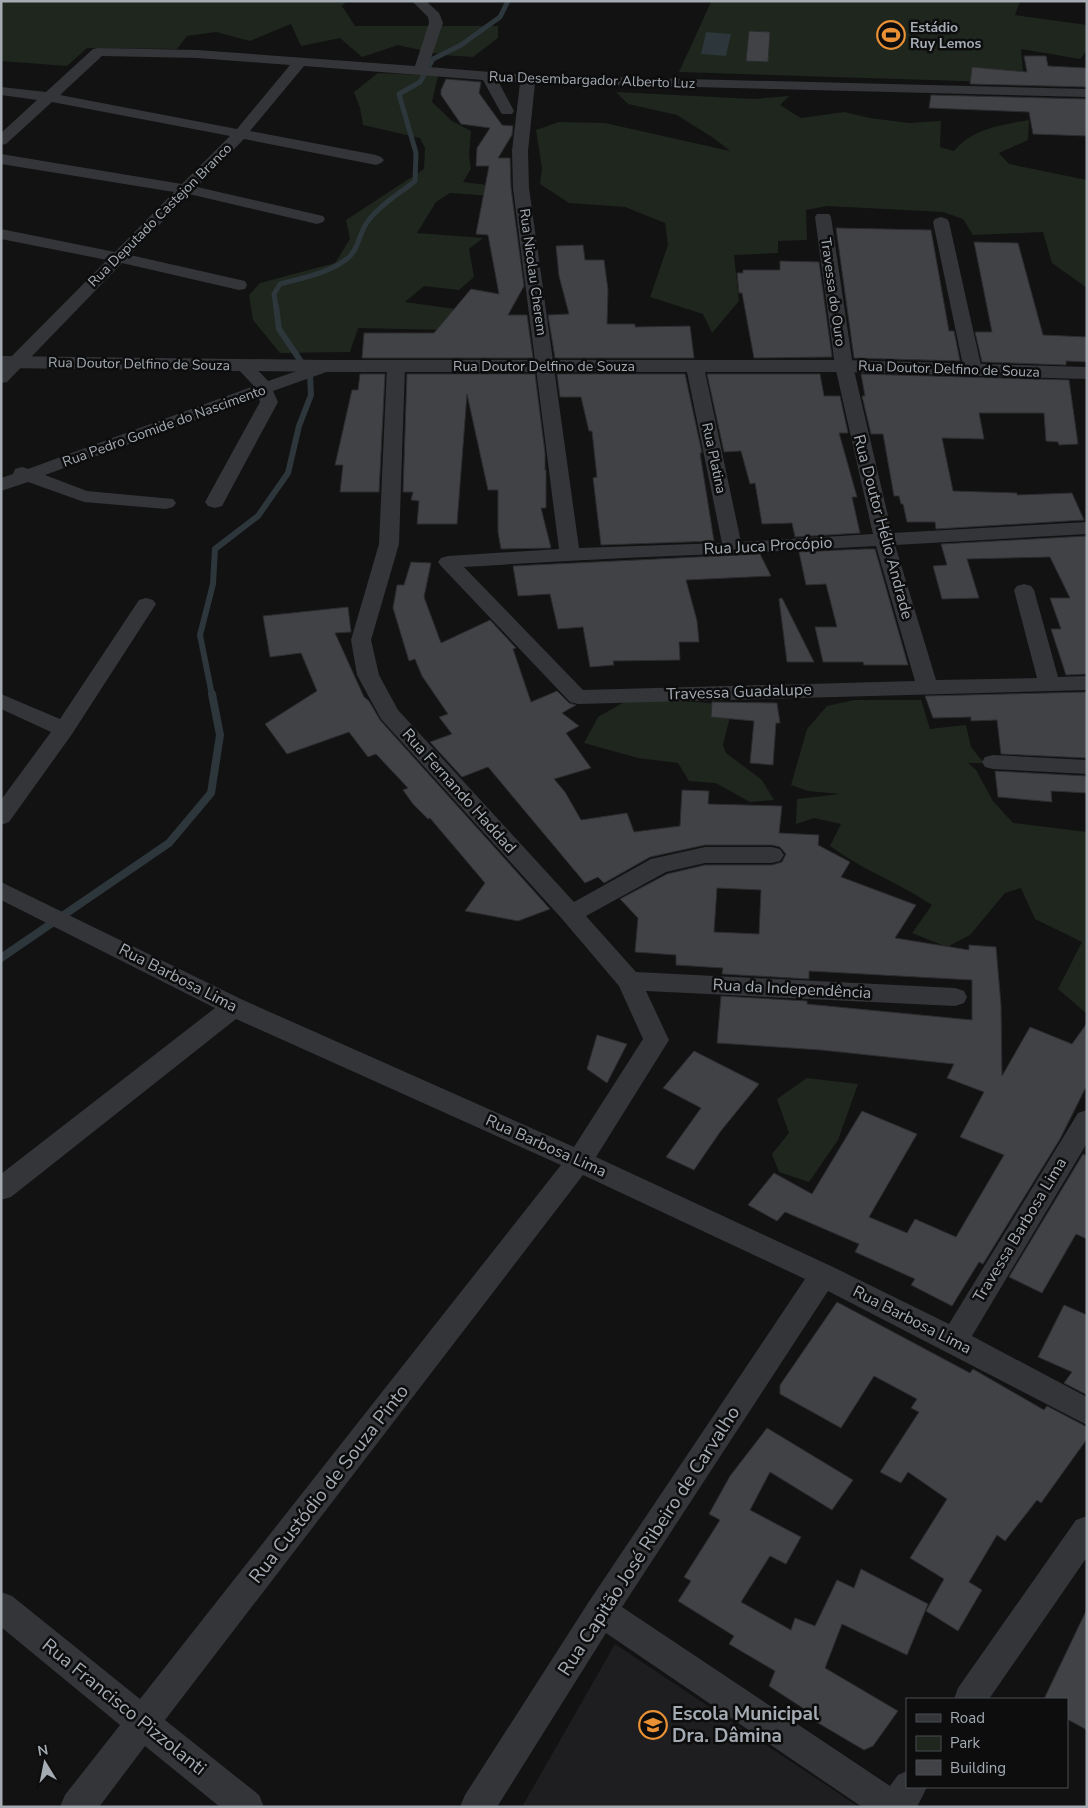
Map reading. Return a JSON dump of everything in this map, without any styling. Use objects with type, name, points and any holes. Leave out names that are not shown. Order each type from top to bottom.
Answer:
[{"type":"street","points":[[419,1],[434,16],[436,23],[420,71]]},
{"type":"street","name":"Rua Desembargador Alberto Luz","points":[[50,97],[98,52],[198,54],[528,79],[1087,93]]},
{"type":"street","name":"Rua Deputado Castejon Branco","points":[[5,368],[241,133],[301,62]]},
{"type":"street","points":[[488,76],[506,111]]},
{"type":"street","name":"Rua Nicolau Cherem","points":[[528,79],[520,151],[522,188],[570,554]]},
{"type":"street","points":[[1,91],[50,97],[376,160]]},
{"type":"street","points":[[1,141],[50,97]]},
{"type":"street","points":[[1,158],[186,189],[317,219]]},
{"type":"street","name":"Travessa do Ouro","points":[[823,217],[844,366]]},
{"type":"street","points":[[941,222],[973,370]]},
{"type":"street","points":[[1,234],[118,257],[239,285]]},
{"type":"street","points":[[214,502],[269,402],[265,389],[243,365]]},
{"type":"street","name":"Rua Doutor Delfino de Souza","points":[[5,368],[243,365],[844,366],[1087,373]]},
{"type":"street","name":"Rua Pedro Gomide do Nascimento","points":[[1,485],[326,366]]},
{"type":"street","name":"Rua Fernando Haddad","points":[[396,366],[389,544],[361,640],[368,675],[389,714],[571,914],[629,981],[656,1040],[580,1160]]},
{"type":"street","name":"Rua Doutor Hélio Andrade","points":[[844,366],[884,540],[927,686]]},
{"type":"street","name":"Rua Platina","points":[[695,367],[733,548]]},
{"type":"street","points":[[1,469],[29,475],[84,496],[166,503]]},
{"type":"street","name":"Rua Juca Procópio","points":[[448,562],[570,554],[733,548],[1087,528]]},
{"type":"street","name":"Travessa Guadalupe","points":[[448,562],[578,697],[1087,683]]},
{"type":"street","points":[[1024,590],[1049,683]]},
{"type":"street","points":[[1,817],[64,728],[146,604]]},
{"type":"street","points":[[1,701],[64,728]]},
{"type":"street","points":[[993,762],[1087,767]]},
{"type":"street","points":[[571,914],[659,865],[705,855],[772,855]]},
{"type":"street","name":"Rua Barbosa Lima","points":[[1,890],[234,1007],[580,1160],[823,1275],[954,1341],[1087,1412]]},
{"type":"street","name":"Rua da Independência","points":[[629,981],[955,997]]},
{"type":"street","points":[[1,1189],[234,1007]]},
{"type":"street","name":"Travessa Barbosa Lima","points":[[954,1341],[1087,1120]]},
{"type":"street","name":"Rua Custódio de Souza Pinto","points":[[76,1807],[580,1160]]},
{"type":"street","name":"Rua Capitão José Ribeiro de Carvalho","points":[[477,1807],[602,1611],[823,1275]]},
{"type":"street","points":[[971,1698],[1087,1530]]},
{"type":"street","name":"Rua Francisco Pizzolanti","points":[[1,1607],[247,1807]]},
{"type":"street","points":[[602,1611],[892,1807]]},
{"type":"street","points":[[896,1807],[909,1788]]},
{"type":"shaded area","points":[[706,32],[731,34],[726,56],[701,54]]},
{"type":"shaded area","name":"Escola Municipal Dra. Dâmina","points":[[615,1644],[859,1807],[522,1807]]},
{"type":"green space","points":[[1,1],[347,1],[342,6],[355,26],[498,26],[498,38],[473,57],[443,55],[398,45],[362,57],[340,38],[301,46],[291,24],[250,41],[216,32],[187,36],[177,49],[87,48],[67,66],[1,61]]},
{"type":"green space","points":[[1020,1],[1015,15],[1087,25],[1087,50],[1080,59],[1021,49],[1024,83],[679,72],[711,2]]},
{"type":"green space","points":[[378,73],[438,76],[432,102],[452,121],[471,131],[469,155],[471,169],[463,182],[495,186],[492,196],[450,193],[436,202],[417,233],[483,238],[469,249],[474,277],[459,290],[424,286],[405,302],[455,309],[448,330],[358,328],[350,352],[280,353],[253,320],[249,295],[260,283],[335,263],[350,239],[346,220],[424,169],[425,148],[420,138],[363,125],[360,108],[354,92]]},
{"type":"green space","points":[[616,92],[754,99],[789,96],[780,105],[801,118],[844,112],[870,118],[909,123],[941,121],[940,147],[954,151],[962,143],[979,132],[1029,120],[1028,140],[999,153],[1009,164],[1087,180],[1087,288],[1052,263],[1043,232],[973,235],[963,219],[943,212],[827,206],[806,210],[807,240],[778,241],[778,253],[734,255],[739,301],[712,333],[703,314],[650,297],[668,245],[665,223],[625,207],[569,203],[540,184],[542,168],[536,130],[559,122],[605,123],[730,151],[677,115],[628,104]]},
{"type":"green space","points":[[659,699],[733,705],[723,745],[726,753],[762,780],[774,800],[750,802],[716,783],[689,781],[678,763],[638,758],[584,743],[598,717],[626,701]]},
{"type":"green space","points":[[854,700],[921,700],[930,729],[966,725],[971,747],[984,763],[968,763],[976,770],[993,801],[1013,823],[1087,832],[1087,1014],[1058,989],[1082,942],[1035,919],[1021,888],[1005,893],[970,935],[947,947],[912,933],[932,905],[842,855],[830,846],[841,824],[814,818],[796,824],[797,799],[840,794],[808,791],[791,785],[807,729],[827,706]]},
{"type":"green space","points":[[807,1078],[858,1084],[838,1140],[809,1182],[779,1172],[772,1154],[789,1133],[777,1099]]},
{"type":"building","points":[[749,31],[770,32],[768,62],[746,61]]},
{"type":"building","points":[[1024,56],[1046,56],[1048,66],[1087,68],[1087,87],[970,84],[972,67],[1027,72]]},
{"type":"building","points":[[446,79],[481,82],[479,93],[502,125],[513,126],[512,135],[498,158],[510,158],[511,188],[524,286],[508,315],[527,315],[533,358],[362,358],[364,333],[434,333],[471,289],[499,294],[488,235],[476,234],[489,166],[476,166],[477,148],[490,128],[461,124],[441,95]]},
{"type":"building","points":[[931,95],[1087,99],[1087,136],[1033,134],[1029,112],[929,108]]},
{"type":"building","points":[[836,228],[931,230],[949,331],[954,331],[960,361],[854,358]]},
{"type":"building","points":[[974,242],[1018,243],[1043,335],[1087,337],[1087,362],[1066,361],[1066,365],[982,362],[975,332],[992,332]]},
{"type":"building","points":[[583,245],[585,260],[604,260],[608,290],[607,324],[635,324],[635,327],[690,326],[694,358],[555,358],[548,315],[569,314],[559,276],[556,246]]},
{"type":"building","points":[[780,261],[819,262],[832,357],[754,358],[742,293],[739,293],[737,273],[743,273],[743,270],[780,270]]},
{"type":"building","points":[[360,374],[385,374],[379,492],[340,492],[343,465],[335,465],[352,390],[358,390]]},
{"type":"building","points":[[407,374],[535,374],[546,470],[546,508],[541,508],[551,548],[501,549],[498,532],[498,490],[488,490],[467,394],[457,524],[417,524],[419,501],[411,500],[413,492],[403,492]]},
{"type":"building","points":[[557,374],[685,374],[702,453],[700,453],[714,541],[601,545],[593,478],[597,477],[592,431],[589,431],[581,397],[560,397]]},
{"type":"building","points":[[707,374],[820,374],[824,396],[840,396],[848,433],[839,433],[857,497],[852,497],[860,533],[795,537],[792,523],[762,524],[755,483],[750,484],[741,451],[724,452]]},
{"type":"building","points":[[861,374],[1069,380],[1078,444],[1059,445],[1058,442],[1046,441],[1044,413],[979,413],[984,439],[942,438],[953,491],[1017,493],[1017,495],[1072,493],[1084,520],[936,529],[935,522],[907,522],[899,496],[894,496],[883,434],[871,434],[862,396],[865,396]]},
{"type":"building","points":[[1087,536],[1087,674],[1066,675],[1051,629],[1061,629],[1050,598],[1070,598],[1050,557],[967,559],[979,598],[942,599],[933,566],[947,565],[941,544]]},
{"type":"building","points":[[875,549],[908,665],[864,665],[863,662],[823,662],[815,627],[837,627],[826,584],[806,585],[799,552]]},
{"type":"building","points":[[760,554],[771,576],[686,580],[697,621],[699,642],[679,642],[680,660],[613,661],[614,665],[590,667],[583,627],[558,629],[550,594],[518,596],[513,566]]},
{"type":"building","points":[[411,562],[431,563],[424,597],[441,643],[490,620],[516,648],[513,649],[531,702],[557,691],[569,703],[576,705],[562,713],[579,726],[566,733],[591,768],[554,779],[565,792],[581,820],[627,813],[634,832],[680,826],[682,790],[709,791],[708,804],[782,806],[779,833],[819,835],[818,845],[850,862],[841,877],[916,905],[895,938],[969,950],[969,945],[996,947],[1001,1005],[1002,1076],[1030,1027],[1072,1044],[1087,1023],[1087,1085],[1060,1139],[983,1264],[979,1262],[952,1306],[911,1285],[915,1279],[855,1252],[859,1244],[785,1212],[777,1221],[748,1205],[774,1173],[812,1194],[862,1111],[917,1134],[869,1217],[907,1233],[915,1219],[956,1237],[1004,1155],[960,1137],[984,1092],[947,1078],[954,1064],[821,1050],[717,1043],[721,996],[807,1001],[807,1004],[972,1020],[972,980],[809,971],[809,979],[722,974],[723,968],[676,965],[676,955],[635,952],[638,918],[620,899],[667,874],[705,865],[772,865],[782,862],[786,854],[780,847],[772,845],[705,845],[650,857],[604,883],[598,877],[585,883],[488,767],[462,777],[430,742],[452,734],[439,717],[448,714],[422,676],[415,659],[409,661],[393,608],[397,585],[404,585]],"holes":[[[717,888],[761,890],[759,934],[714,932]]]},
{"type":"building","points":[[782,598],[814,662],[787,662],[779,599]]},
{"type":"building","points":[[348,607],[351,632],[335,633],[364,697],[369,701],[380,720],[550,909],[518,921],[465,911],[485,883],[430,818],[428,819],[413,804],[403,790],[408,788],[376,754],[368,757],[349,732],[287,754],[265,724],[317,691],[301,653],[270,657],[263,616]]},
{"type":"building","points":[[1087,692],[1087,758],[1001,754],[997,720],[971,721],[971,717],[933,718],[925,696]]},
{"type":"building","points":[[712,702],[777,703],[780,723],[776,723],[773,765],[750,763],[754,721],[711,717]]},
{"type":"building","points":[[995,771],[1087,776],[1087,793],[1051,791],[1052,802],[998,797]]},
{"type":"building","points":[[597,1035],[627,1044],[607,1083],[587,1069]]},
{"type":"building","points":[[694,1051],[759,1084],[720,1132],[694,1170],[666,1157],[701,1108],[663,1088]]},
{"type":"building","points":[[1083,1154],[1087,1156],[1087,1239],[1076,1234],[1042,1293],[1009,1277]]},
{"type":"building","points":[[837,1302],[970,1373],[973,1369],[1044,1410],[1047,1406],[1087,1427],[1087,1439],[1041,1503],[1037,1500],[1005,1541],[997,1535],[969,1582],[982,1590],[958,1631],[926,1611],[944,1579],[910,1558],[947,1499],[908,1472],[901,1483],[880,1472],[919,1412],[911,1408],[917,1399],[874,1376],[841,1428],[780,1394],[780,1385]]},
{"type":"building","points":[[1064,1305],[1087,1315],[1087,1395],[1064,1383],[1072,1372],[1038,1357]]},
{"type":"building","points":[[767,1428],[853,1480],[832,1510],[770,1472],[750,1510],[801,1537],[786,1564],[770,1556],[741,1602],[791,1630],[795,1618],[815,1626],[837,1580],[854,1588],[861,1569],[928,1604],[907,1655],[842,1624],[825,1668],[898,1711],[873,1746],[864,1750],[813,1720],[815,1716],[769,1686],[775,1671],[729,1644],[734,1636],[678,1601],[691,1581],[684,1577],[720,1520],[709,1514],[730,1476]]},
{"type":"building","points":[[1087,1609],[1087,1730],[1068,1720],[1068,1698],[1044,1698]]},
{"type":"waterway","points":[[276,307],[274,294],[280,284],[333,268],[348,258],[352,254],[365,225],[373,215],[415,181],[416,153],[399,94],[420,82],[433,59],[461,45],[500,17],[508,1]]},
{"type":"waterway","points":[[212,695],[200,635],[213,584],[215,549],[258,516],[288,473],[299,426],[311,395],[310,375],[279,329],[276,306]]},
{"type":"waterway","points":[[1,958],[169,843],[211,793],[220,735],[212,694]]},
{"type":"place","name":"Estádio Ruy Lemos","points":[[891,35]]},
{"type":"place","name":"Escola Municipal Dra. Dâmina","points":[[653,1725]]}]
